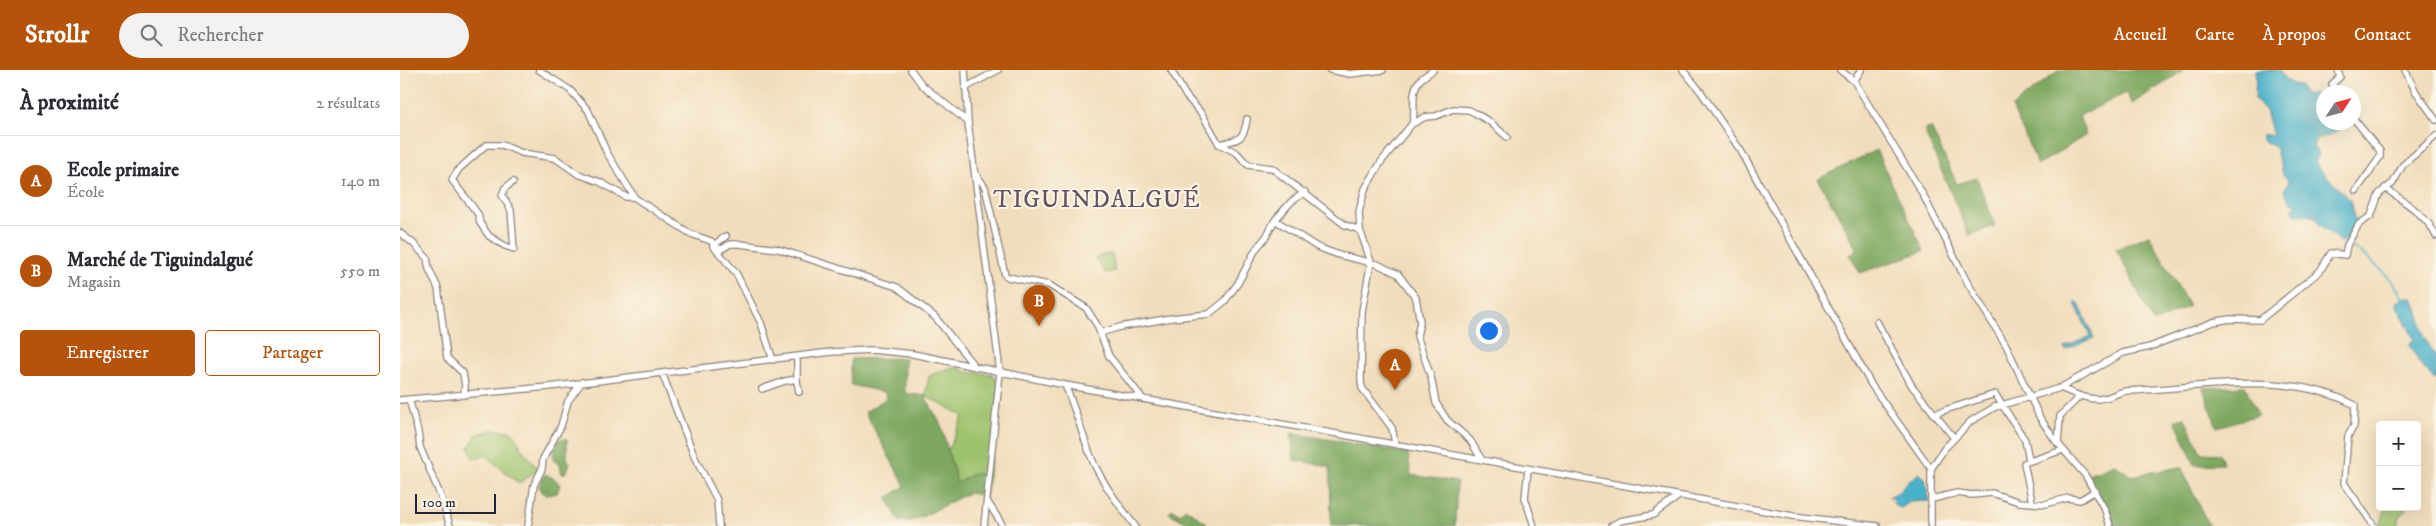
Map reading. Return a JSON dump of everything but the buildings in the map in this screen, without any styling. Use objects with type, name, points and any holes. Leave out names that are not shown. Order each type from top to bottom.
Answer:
[{"type":"street","points":[[538,70],[570,90],[588,110],[607,152],[634,197],[718,248],[730,244],[740,244],[778,249],[896,287],[935,317],[975,367]]},
{"type":"street","points":[[911,70],[922,85],[968,122]]},
{"type":"street","points":[[965,70],[968,122],[1000,372],[984,526]]},
{"type":"street","points":[[965,88],[998,70]]},
{"type":"street","points":[[1171,70],[1186,96],[1202,114],[1219,144],[1237,153],[1248,164],[1272,168],[1345,225],[1360,230]]},
{"type":"street","points":[[1330,70],[1350,74],[1383,70]]},
{"type":"street","points":[[1412,124],[1416,86],[1421,79],[1433,70]]},
{"type":"street","points":[[1683,70],[1701,92],[1741,151],[1872,386],[1931,469],[1931,526]]},
{"type":"street","points":[[1840,70],[1854,81],[1922,193],[1967,282],[2011,354],[2040,418],[2058,444],[2077,464],[2095,492],[2110,526]]},
{"type":"street","points":[[1854,81],[1861,70]]},
{"type":"street","points":[[2333,85],[2340,77],[2338,70]]},
{"type":"street","points":[[2406,70],[2416,92],[2436,120]]},
{"type":"street","points":[[1395,444],[1392,428],[1365,392],[1361,381],[1362,311],[1371,262],[1360,230],[1358,212],[1365,189],[1384,157],[1412,124],[1425,117],[1436,116],[1453,109],[1469,110],[1490,122],[1507,137]]},
{"type":"street","points":[[1219,144],[1236,140],[1243,135],[1248,118]]},
{"type":"street","points":[[2356,191],[2380,157],[2380,151],[2361,128]]},
{"type":"street","points":[[1931,469],[1954,438],[1977,415],[2002,404],[2031,398],[2060,388],[2123,353],[2152,346],[2213,322],[2230,318],[2260,320],[2320,271],[2330,254],[2345,255],[2359,224],[2371,216],[2379,194],[2393,183],[2404,165],[2436,136]]},
{"type":"street","points":[[513,182],[505,188],[502,195],[511,210],[514,248],[504,246],[489,236],[480,223],[478,214],[452,180],[459,169],[486,145],[502,145],[522,153],[555,158],[578,174],[600,182],[626,197],[634,197]]},
{"type":"street","points":[[976,174],[985,187],[1005,275],[1059,289],[1086,308],[1110,356],[1143,399]]},
{"type":"street","points":[[2385,188],[2432,226],[2436,236]]},
{"type":"street","points":[[1100,333],[1120,326],[1209,314],[1225,301],[1238,283],[1256,249],[1275,220],[1291,202],[1305,192]]},
{"type":"street","points":[[1275,220],[1317,247],[1339,255],[1371,262],[1398,274],[1416,298],[1420,322],[1417,336],[1431,377],[1436,403],[1447,420],[1470,440],[1482,460]]},
{"type":"street","points":[[400,233],[427,258],[429,269],[438,288],[447,358],[463,373],[464,395]]},
{"type":"street","points":[[712,243],[726,236]]},
{"type":"street","points":[[712,243],[736,273],[761,322],[773,360]]},
{"type":"street","points":[[1877,322],[1912,386],[1954,438]]},
{"type":"street","points":[[400,400],[582,382],[797,356],[872,350],[913,354],[1065,385],[1792,516],[1877,526]]},
{"type":"street","points":[[797,356],[799,392]]},
{"type":"street","points":[[662,373],[694,458],[717,500],[719,526]]},
{"type":"street","points":[[762,389],[785,380],[797,379]]},
{"type":"street","points":[[528,526],[534,485],[542,469],[543,459],[561,426],[568,401],[582,382]]},
{"type":"street","points":[[2060,388],[2080,396],[2098,399],[2124,391],[2235,383],[2297,386],[2349,400],[2355,405],[2354,426],[2348,436],[2344,483],[2374,526]]},
{"type":"street","points":[[1065,385],[1078,415],[1090,455],[1099,474],[1120,509],[1135,526]]},
{"type":"street","points":[[1933,414],[1993,394],[1997,395],[2026,440],[2029,460]]},
{"type":"street","points":[[2058,444],[2060,416],[2080,396]]},
{"type":"street","points":[[409,399],[420,447],[441,497],[450,526]]},
{"type":"street","points":[[2032,502],[2023,466],[2024,463],[2063,450]]},
{"type":"street","points":[[1528,469],[1525,498],[1534,526]]},
{"type":"street","points":[[1932,498],[1957,493],[1972,495],[1992,493],[2019,502],[2045,504],[2068,498],[2076,501],[2095,492]]},
{"type":"street","points":[[1611,526],[1620,521],[1653,515],[1679,496]]},
{"type":"street","points":[[987,501],[1003,526]]},
{"type":"green space","points":[[2059,70],[2184,70],[2132,104],[2126,93],[2079,116],[2086,135],[2038,165],[2012,107]]},
{"type":"green space","points":[[1931,128],[1957,184],[1977,178],[1995,226],[1969,235],[1924,130]]},
{"type":"green space","points":[[1876,150],[1924,251],[1860,273],[1850,255],[1858,250],[1818,179]]},
{"type":"green space","points":[[2149,235],[2189,306],[2154,323],[2116,249]]},
{"type":"green space","points":[[1105,254],[1112,254],[1115,271],[1105,273],[1095,259]]},
{"type":"green space","points":[[905,358],[905,393],[925,396],[941,425],[957,483],[974,473],[989,476],[986,496],[968,493],[924,516],[910,521],[899,521],[887,498],[905,486],[865,412],[887,398],[884,392],[851,385],[851,359]]},
{"type":"green space","points":[[950,368],[960,368],[965,372],[992,374],[1000,386],[989,476],[957,483],[948,451],[963,416],[925,396],[929,376]]},
{"type":"green space","points":[[2245,386],[2258,415],[2217,427],[2203,388]]},
{"type":"green space","points":[[2185,418],[2201,453],[2220,454],[2223,464],[2195,465],[2175,420]]},
{"type":"green space","points":[[491,430],[510,431],[515,435],[521,448],[538,469],[519,484],[485,455],[473,459],[469,447],[476,435]]},
{"type":"green space","points":[[1291,433],[1408,453],[1411,475],[1457,482],[1455,526],[1331,526],[1330,467],[1294,460]]},
{"type":"green space","points":[[560,439],[567,439],[567,459],[570,463],[567,472],[562,474],[560,465],[553,460],[554,449]]},
{"type":"green space","points":[[2115,464],[2131,476],[2181,467],[2209,526],[2116,526],[2088,474]]},
{"type":"green space","points":[[545,474],[555,479],[560,485],[557,493],[547,495],[543,493],[539,486]]},
{"type":"green space","points":[[1185,508],[1207,523],[1206,526],[1193,526],[1169,513],[1172,509],[1181,514]]},
{"type":"green space","points":[[2385,511],[2404,511],[2400,517],[2398,526],[2380,526]]},
{"type":"water","points":[[2256,70],[2280,70],[2287,81],[2300,85],[2305,95],[2314,93],[2316,95],[2316,130],[2337,130],[2335,133],[2316,140],[2313,146],[2319,155],[2316,161],[2318,167],[2350,200],[2354,217],[2358,223],[2345,241],[2340,242],[2319,224],[2316,217],[2295,214],[2292,209],[2297,205],[2290,201],[2284,191],[2289,182],[2283,174],[2275,147],[2262,140],[2262,134],[2273,136],[2266,111],[2255,99]]},
{"type":"water","points":[[2406,297],[2412,298],[2419,313],[2423,334],[2436,355],[2436,381],[2420,364],[2409,344],[2414,339],[2397,306],[2398,301]]},
{"type":"water","points":[[2078,302],[2094,338],[2065,350],[2064,348],[2090,336],[2075,303]]},
{"type":"water","points":[[1919,473],[1927,480],[1925,482],[1930,501],[1910,502],[1901,508],[1896,506],[1892,502],[1895,499],[1889,497],[1900,491],[1905,484]]},
{"type":"waterway","points":[[2342,240],[2368,258],[2392,280],[2404,300]]},
{"type":"place","name":"Marché de Tiguindalgué","points":[[1039,326]]},
{"type":"place","name":"Ecole primaire","points":[[1395,390]]},
{"type":"district","name":"TIGUINDALGUÉ","points":[[1097,200]]}]
